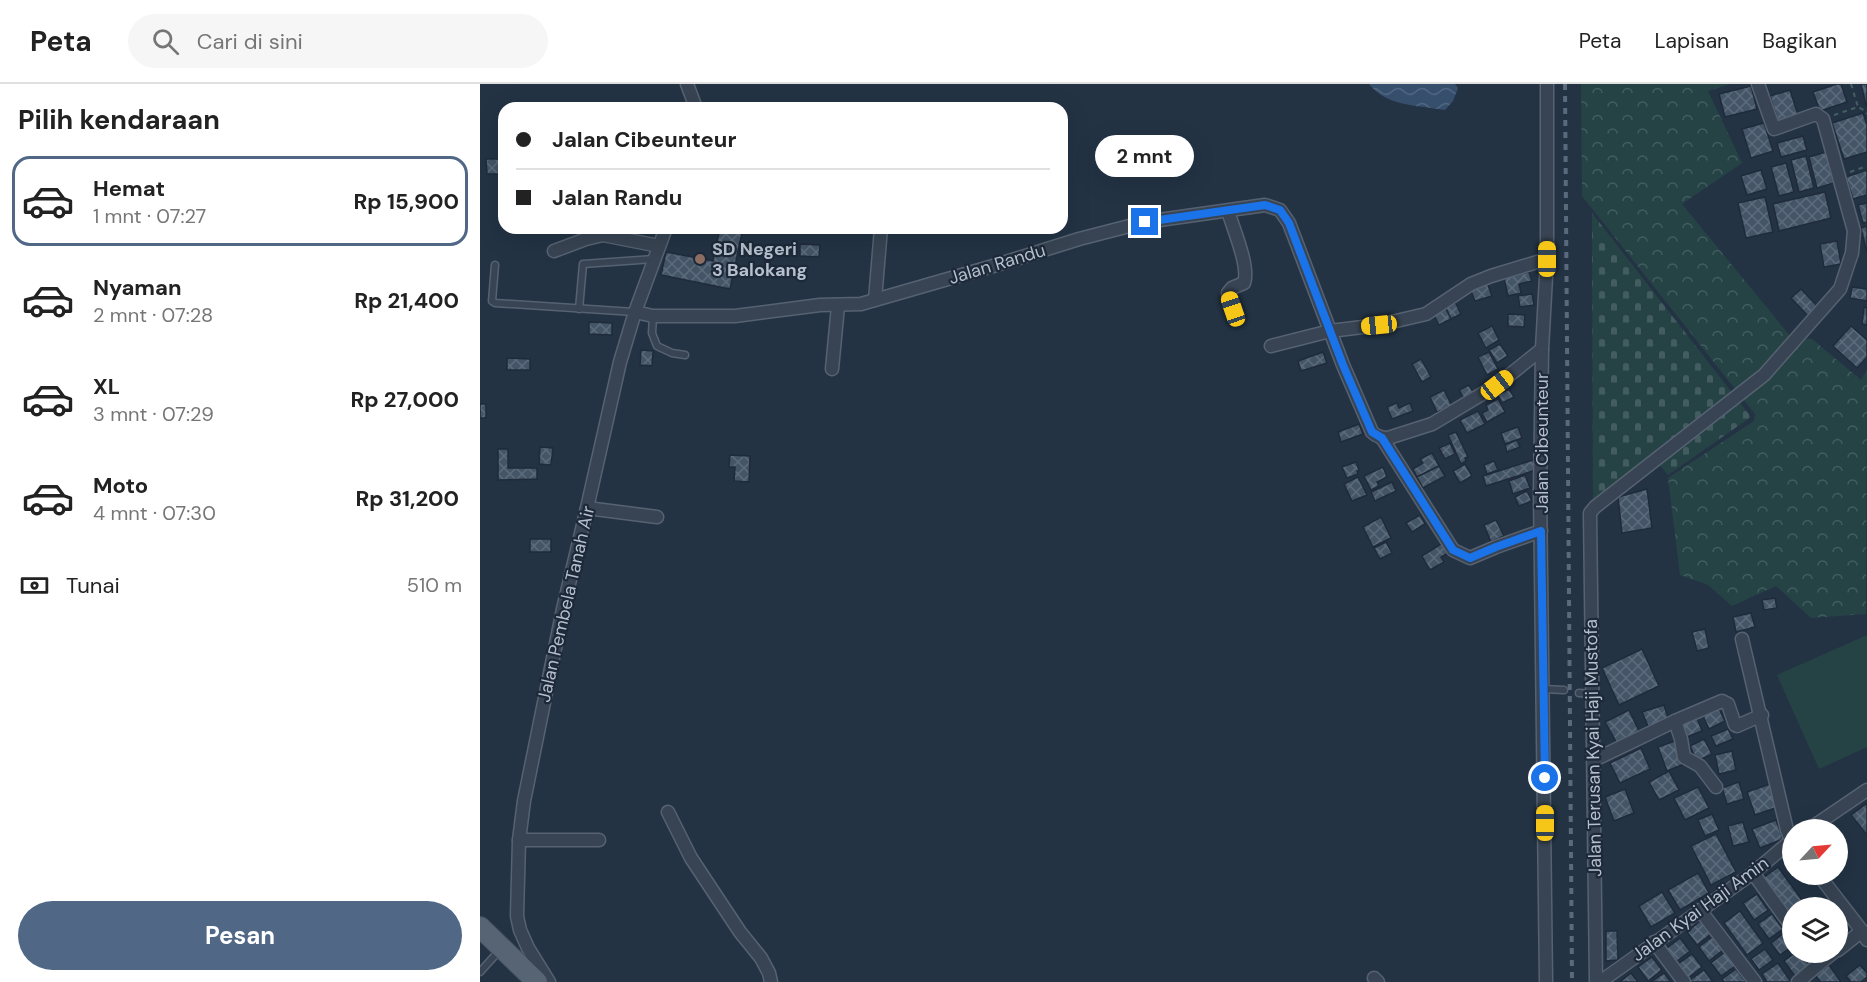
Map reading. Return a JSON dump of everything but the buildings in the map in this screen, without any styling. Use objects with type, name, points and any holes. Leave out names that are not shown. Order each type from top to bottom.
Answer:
[{"type":"main road","points":[[488,940],[537,982]]},
{"type":"street","points":[[687,84],[694,102]]},
{"type":"street","name":"Jalan Cibeunteur","points":[[1546,982],[1540,491],[1542,349],[1547,259],[1547,84]]},
{"type":"street","points":[[1758,84],[1775,129],[1816,114],[1823,119],[1838,176]]},
{"type":"street","name":"Jalan Terusan Kyai Haji Mustofa","points":[[1603,981],[1594,760],[1590,513],[1764,375],[1840,289],[1852,253],[1854,231],[1838,176]]},
{"type":"street","name":"Jalan Randu","points":[[635,312],[652,316],[735,316],[820,305],[861,304],[1079,239],[1145,222],[1265,205],[1280,210],[1289,223],[1343,365],[1372,432],[1382,438],[1453,550],[1470,558],[1541,531]]},
{"type":"street","points":[[1228,211],[1246,276],[1244,283],[1232,288],[1228,293],[1233,309]]},
{"type":"street","name":"Jalan Pembela Tanah Air","points":[[549,982],[528,948],[517,916],[519,840],[563,609],[620,362],[635,312],[664,234]]},
{"type":"street","points":[[875,300],[880,234]]},
{"type":"street","points":[[554,251],[603,235],[659,246]]},
{"type":"street","points":[[1271,346],[1330,331],[1379,325],[1426,314],[1471,284],[1547,259]]},
{"type":"street","points":[[832,369],[838,306]]},
{"type":"street","points":[[1382,438],[1432,424],[1497,385],[1542,349]]},
{"type":"street","points":[[587,508],[657,517]]},
{"type":"street","points":[[1742,639],[1762,715],[1785,819]]},
{"type":"street","points":[[1594,760],[1722,701],[1728,704],[1737,726],[1762,715]]},
{"type":"street","points":[[1675,721],[1684,757],[1700,766],[1716,787]]},
{"type":"street","points":[[1824,819],[1867,790]]},
{"type":"street","points":[[668,812],[691,858],[740,932],[761,958],[771,982]]},
{"type":"street","points":[[519,840],[599,840]]},
{"type":"street","name":"Jalan Kyai Haji Amin","points":[[1603,981],[1654,942],[1753,873],[1782,849]]},
{"type":"street","points":[[1753,873],[1782,913]]},
{"type":"street","points":[[1826,885],[1865,936],[1848,945]]},
{"type":"street","points":[[1700,910],[1755,982]]},
{"type":"street","points":[[1654,942],[1684,982]]},
{"type":"street","points":[[1805,980],[1819,963]]},
{"type":"lane","points":[[579,309],[583,264],[654,259]]},
{"type":"lane","points":[[495,265],[493,302],[635,312]]},
{"type":"lane","points":[[652,316],[652,333],[657,346],[685,355]]},
{"type":"lane","points":[[1543,689],[1564,690]]},
{"type":"lane","points":[[1579,693],[1593,694]]},
{"type":"lane","points":[[480,972],[488,940]]},
{"type":"path","points":[[1851,84],[1858,107]]},
{"type":"path","points":[[1823,119],[1858,107],[1867,114]]},
{"type":"path","points":[[1838,176],[1867,166]]},
{"type":"green space","points":[[1581,84],[1730,84],[1708,91],[1742,163],[1682,204],[1791,337],[1812,339],[1861,380],[1867,370],[1866,614],[1811,618],[1776,586],[1732,606],[1708,585],[1680,575],[1668,478],[1754,421],[1755,414],[1582,196]]},
{"type":"green space","points":[[1592,213],[1751,417],[1668,475],[1656,460],[1593,502]]},
{"type":"green space","points":[[1867,635],[1867,747],[1819,769],[1777,675]]},
{"type":"water","points":[[1369,84],[1455,84],[1458,88],[1453,101],[1445,110],[1394,101],[1376,92]]},
{"type":"railway","points":[[1565,84],[1572,982]]},
{"type":"place","name":"SD Negeri 3 Balokang","points":[[700,259]]},
{"type":"route","points":[[1145,222],[1265,205],[1280,210],[1289,223],[1343,365],[1372,432],[1382,438],[1453,550],[1470,558],[1541,531],[1545,778]]}]
